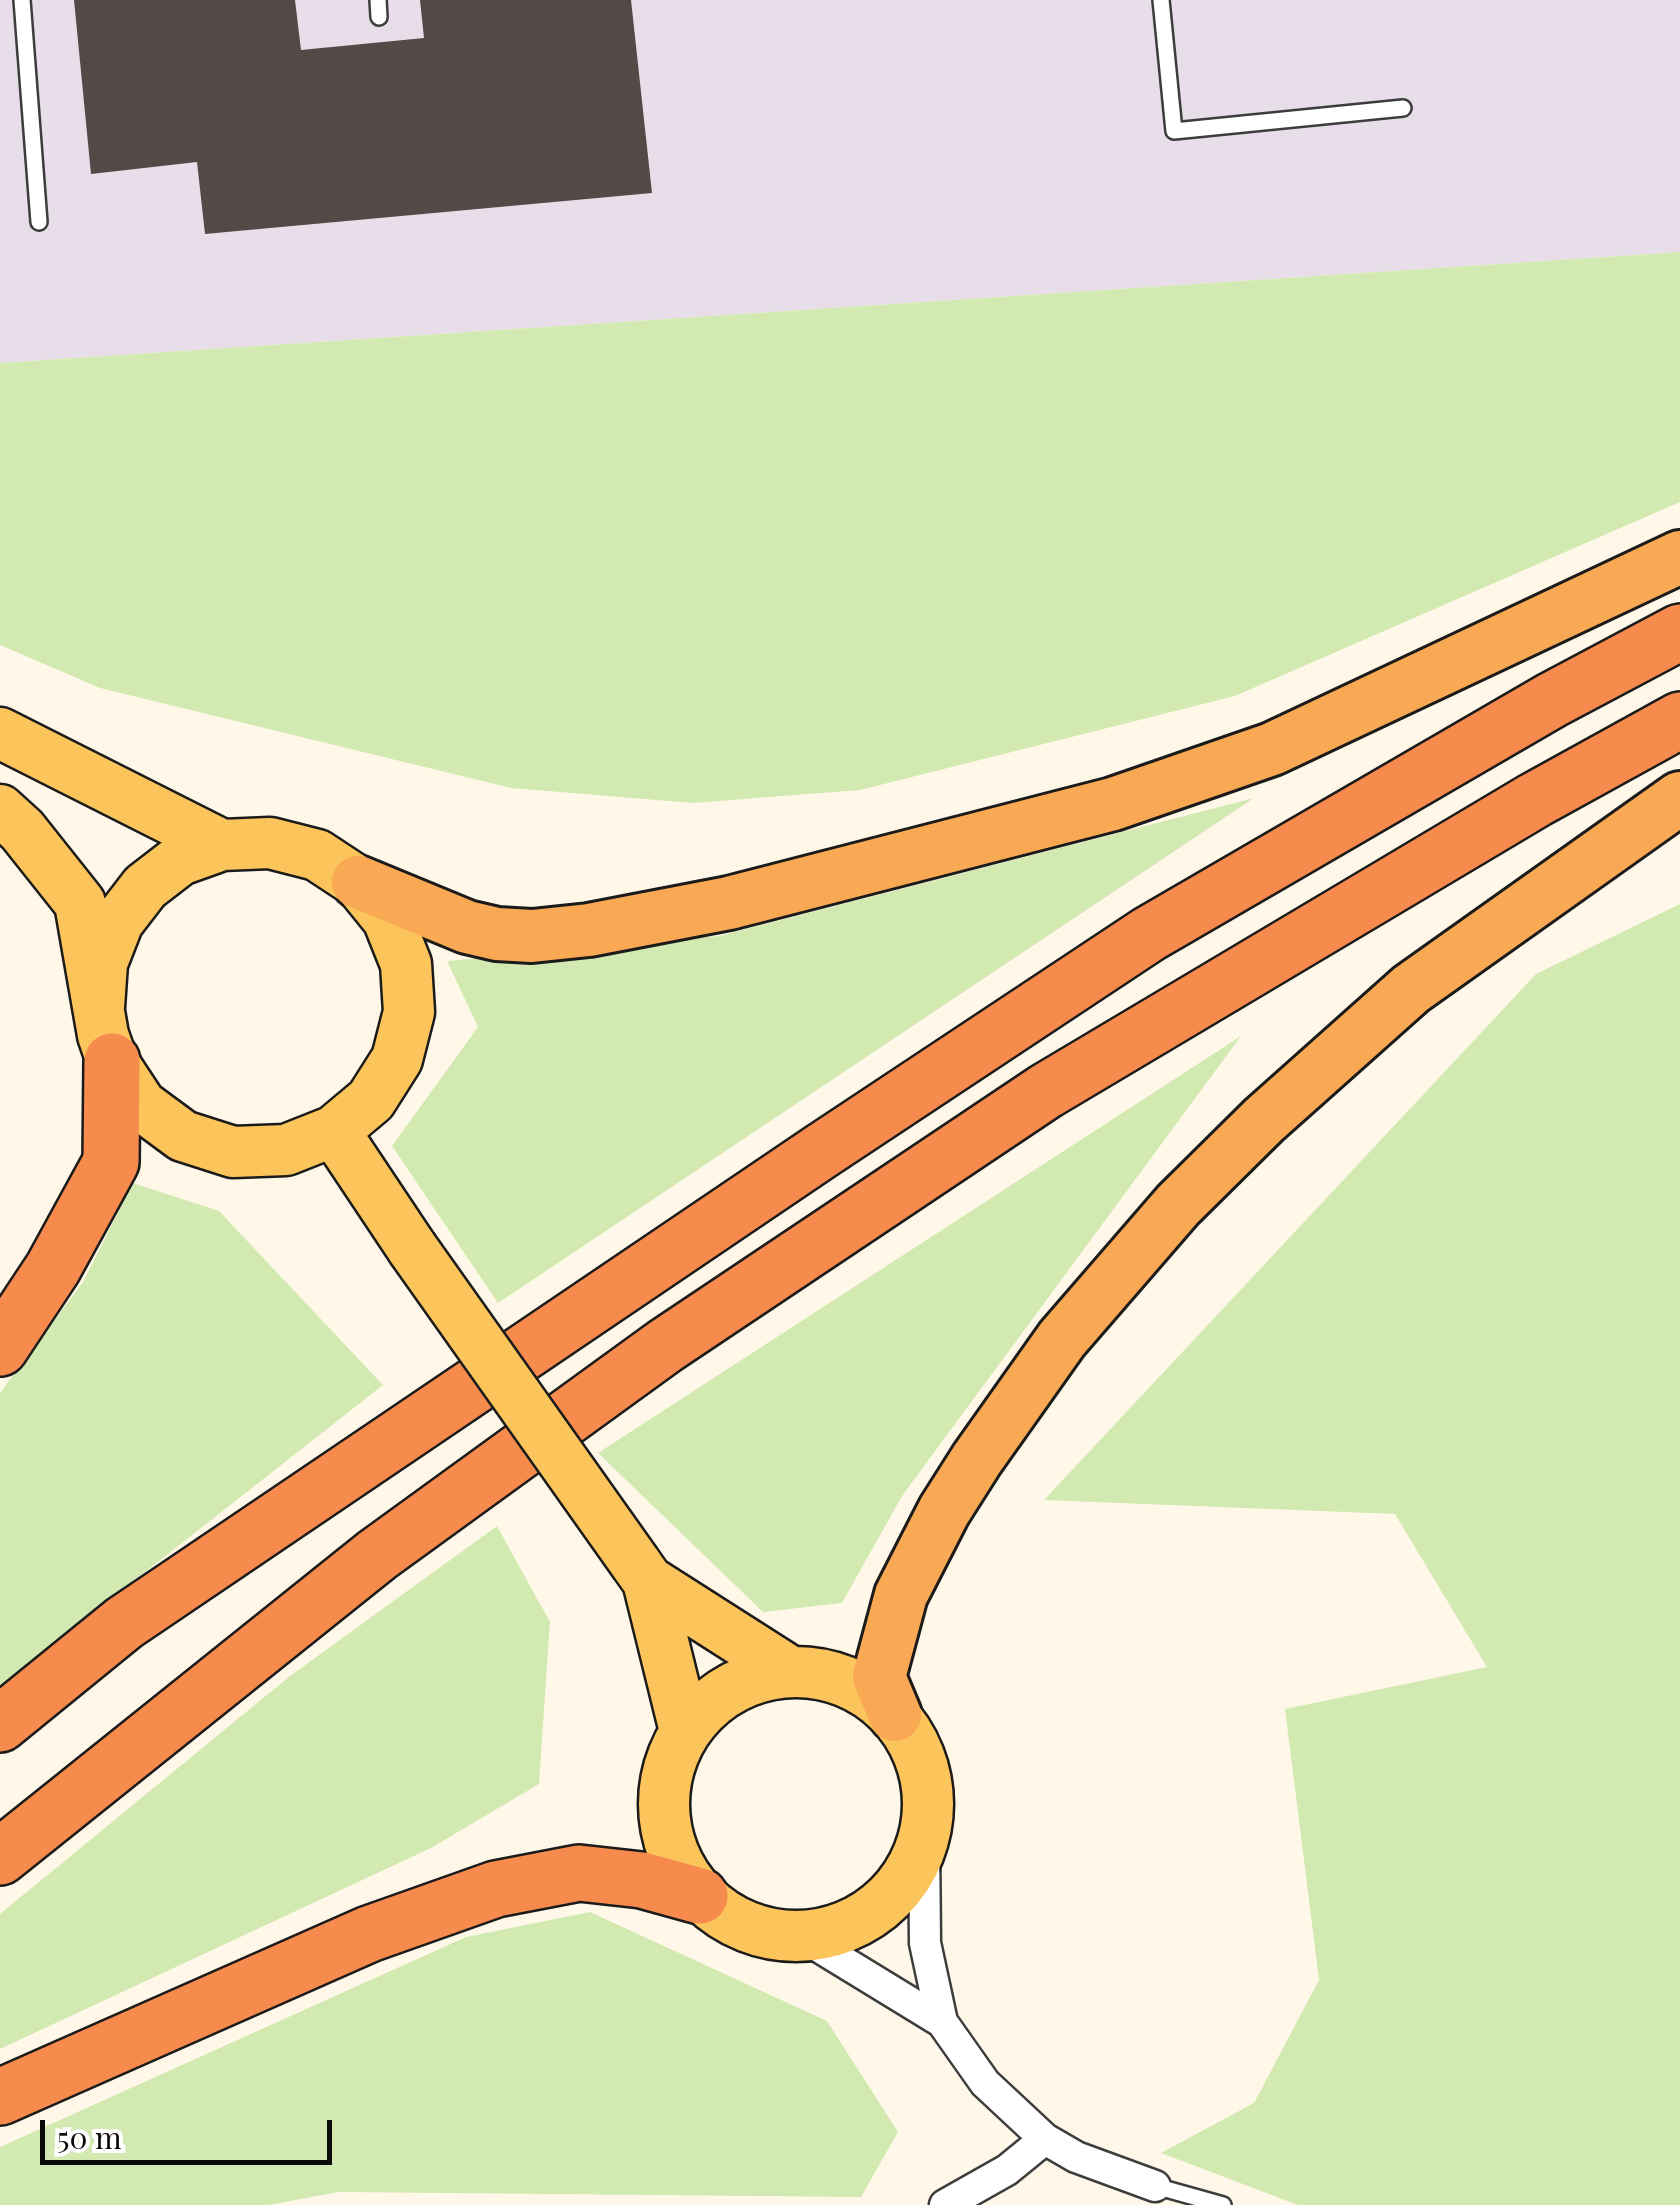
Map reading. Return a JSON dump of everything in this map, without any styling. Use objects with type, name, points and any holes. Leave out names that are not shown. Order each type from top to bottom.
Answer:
[{"type":"highway","points":[[358,882],[467,927],[514,935],[589,930],[730,903],[1114,804],[1272,749],[1680,557]]},
{"type":"highway","points":[[0,1724],[124,1622],[1149,934],[1552,700],[1680,632]]},
{"type":"highway","points":[[0,1857],[377,1555],[665,1346],[1046,1092],[1535,800],[1680,720]]},
{"type":"highway","points":[[895,1715],[879,1677],[890,1625],[914,1568],[977,1459],[1062,1339],[1100,1294],[1178,1205],[1264,1120],[1410,988],[1680,798]]},
{"type":"highway","points":[[0,1348],[53,1268],[111,1162],[112,1061]]},
{"type":"highway","points":[[0,2097],[369,1934],[496,1889],[579,1873],[642,1880],[700,1896]]},
{"type":"main road","points":[[0,732],[222,845]]},
{"type":"main road","points":[[0,810],[22,830],[80,903],[103,1034],[112,1061],[141,1104],[183,1136],[233,1152],[286,1150],[334,1131],[371,1100],[397,1059],[409,1012],[406,964],[388,919],[358,882],[317,855],[270,842],[222,845],[180,860],[144,887],[118,922],[102,963],[99,1007]]},
{"type":"main road","points":[[334,1131],[412,1248],[642,1572],[685,1731]]},
{"type":"main road","points":[[642,1572],[789,1671]]},
{"type":"main road","points":[[789,1671],[828,1674],[865,1690],[895,1715],[919,1753],[929,1796],[924,1840],[905,1880],[874,1912],[840,1929],[803,1936],[765,1933],[730,1919],[700,1896],[675,1859],[664,1816],[667,1772],[685,1731],[715,1698],[749,1679],[789,1671]]},
{"type":"street","points":[[924,1840],[925,1943],[942,2022],[985,2083],[1045,2139],[1076,2157],[1155,2186]]},
{"type":"street","points":[[803,1936],[942,2022]]},
{"type":"street","points":[[945,2205],[1007,2170],[1045,2139]]},
{"type":"lane","points":[[22,0],[38,222]]},
{"type":"lane","points":[[1161,0],[1174,131],[1403,108]]},
{"type":"lane","points":[[1155,2186],[1222,2205]]},
{"type":"shaded area","points":[[0,0],[1680,0],[1680,252],[0,363]]},
{"type":"green space","points":[[1680,252],[1680,502],[1235,696],[860,790],[693,803],[511,788],[100,688],[0,645],[0,363]]},
{"type":"green space","points":[[1254,798],[498,1303],[392,1146],[478,1027],[447,961],[719,936]]},
{"type":"green space","points":[[1680,904],[1680,2205],[1298,2205],[1161,2153],[1254,2103],[1319,1980],[1285,1709],[1487,1667],[1395,1514],[1044,1500],[1536,974]]},
{"type":"green space","points":[[1241,1036],[902,1496],[842,1603],[763,1612],[598,1453]]},
{"type":"green space","points":[[133,1183],[219,1211],[383,1385],[0,1686],[0,1393],[83,1282]]},
{"type":"green space","points":[[497,1526],[550,1622],[539,1784],[431,1848],[0,2049],[0,1914],[290,1676]]},
{"type":"green space","points":[[590,1912],[827,2021],[898,2132],[861,2197],[338,2192],[269,2205],[0,2205],[0,2147],[466,1937]]},
{"type":"building","points":[[74,0],[295,0],[301,50],[424,38],[420,0],[631,0],[652,193],[205,234],[197,162],[91,174]]}]
